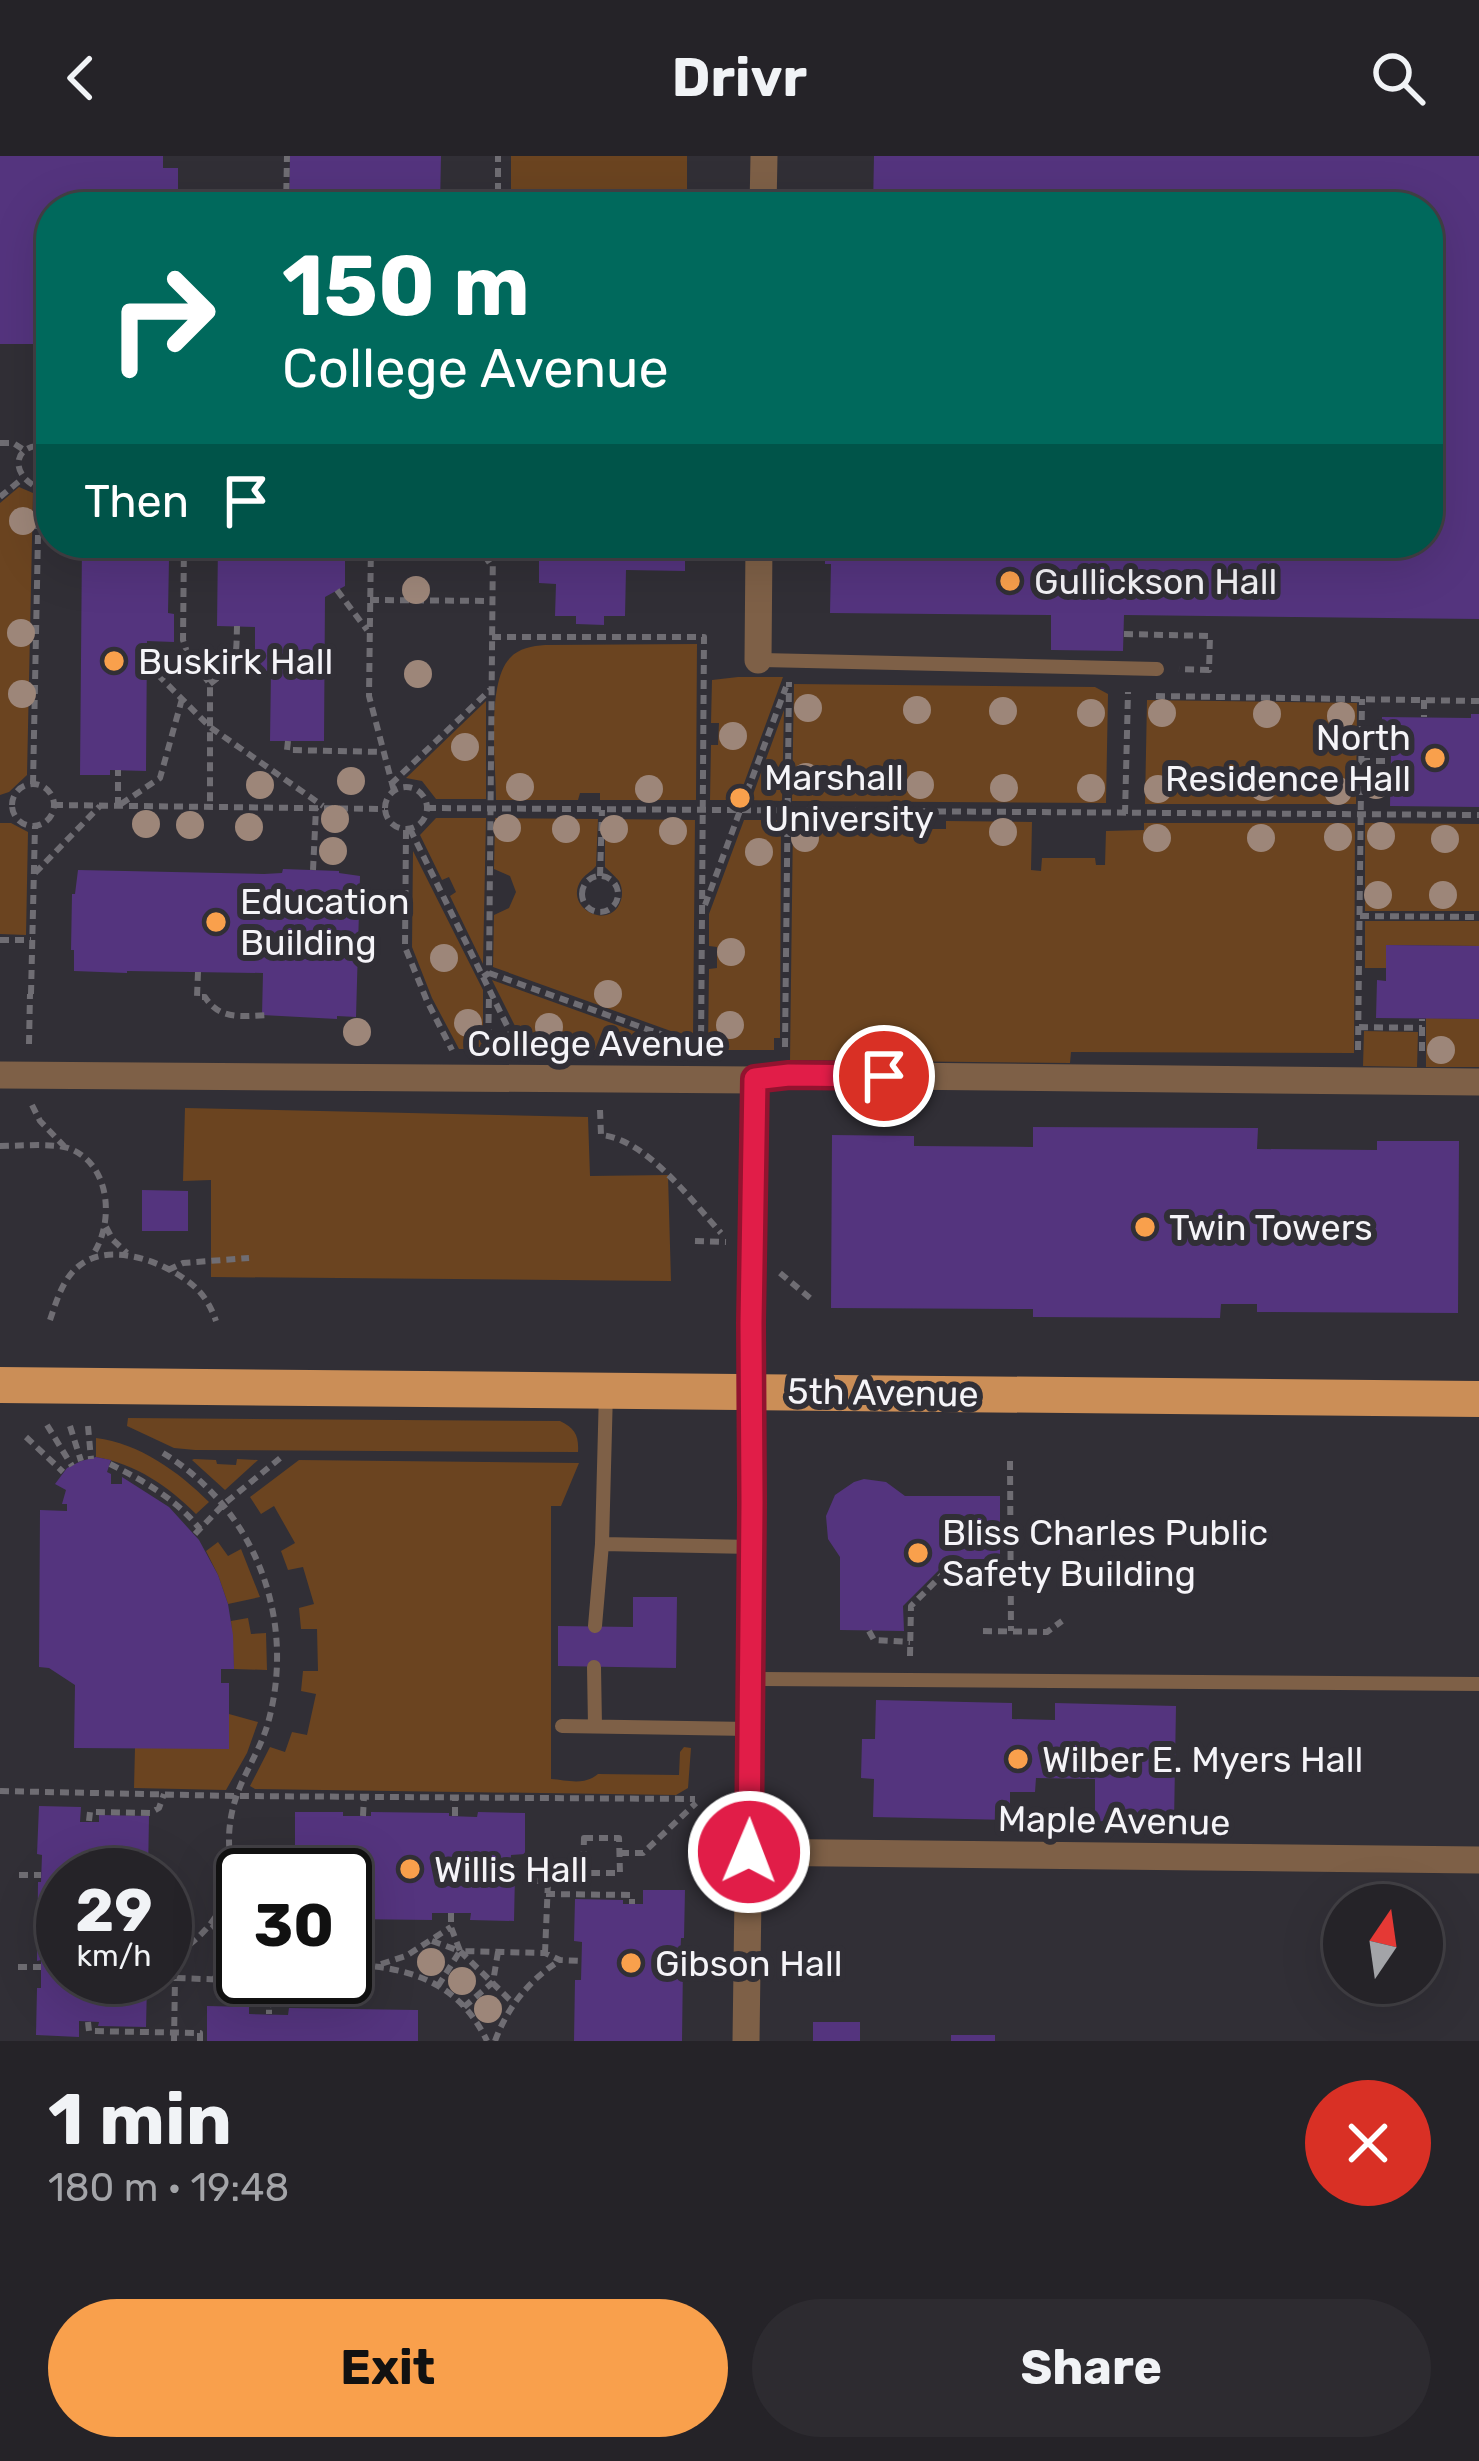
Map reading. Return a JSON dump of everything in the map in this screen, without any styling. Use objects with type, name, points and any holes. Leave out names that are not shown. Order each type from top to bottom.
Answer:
[{"type":"main road","name":"5th Avenue","points":[[0,1385],[1479,1399]]},
{"type":"street","points":[[764,156],[764,192]]},
{"type":"street","points":[[758,660],[759,558]]},
{"type":"street","name":"College Avenue","points":[[0,1075],[755,1079],[813,1075],[1479,1082]]},
{"type":"street","points":[[746,2041],[755,1079]]},
{"type":"street","name":"Maple Avenue","points":[[749,1852],[1479,1860]]},
{"type":"lane","points":[[758,660],[1157,669]]},
{"type":"lane","points":[[595,1626],[606,1391]]},
{"type":"lane","points":[[602,1544],[752,1546]]},
{"type":"lane","points":[[594,1667],[595,1726]]},
{"type":"lane","points":[[751,1678],[1479,1684]]},
{"type":"lane","points":[[562,1726],[750,1729]]},
{"type":"path","points":[[286,192],[287,156]]},
{"type":"path","points":[[498,156],[498,192]]},
{"type":"path","points":[[0,443],[13,443],[24,450]]},
{"type":"path","points":[[36,445],[24,450],[18,467],[23,478],[36,484]]},
{"type":"path","points":[[0,497],[23,478]]},
{"type":"path","points":[[33,784],[38,558]]},
{"type":"path","points":[[184,558],[183,640],[191,664]]},
{"type":"path","points":[[370,558],[369,696],[392,788]]},
{"type":"path","points":[[486,558],[493,568]]},
{"type":"path","points":[[493,558],[486,975],[523,1056]]},
{"type":"path","points":[[337,590],[369,633]]},
{"type":"path","points":[[370,600],[493,601]]},
{"type":"path","points":[[210,684],[233,666],[237,626]]},
{"type":"path","points":[[1124,634],[1210,636],[1210,670],[1178,669]]},
{"type":"path","points":[[491,688],[392,788],[385,809],[392,824],[408,830],[486,975],[701,1053],[704,637],[492,637]]},
{"type":"path","points":[[210,806],[210,728],[210,684],[191,664],[170,658],[147,661],[210,728],[326,808]]},
{"type":"path","points":[[1125,814],[1128,668]]},
{"type":"path","points":[[702,913],[789,678],[785,1057]]},
{"type":"path","points":[[1151,696],[1479,700]]},
{"type":"path","points":[[118,806],[160,778],[182,699]]},
{"type":"path","points":[[1358,1067],[1362,699]]},
{"type":"path","points":[[1424,700],[1424,717]]},
{"type":"path","points":[[288,741],[287,750],[382,752]]},
{"type":"path","points":[[1361,761],[1391,761]]},
{"type":"path","points":[[118,770],[118,806]]},
{"type":"path","points":[[0,804],[12,808],[22,823],[34,826],[46,822],[54,811],[50,792],[33,784],[16,792],[12,808],[0,817]]},
{"type":"path","points":[[392,788],[420,792],[428,808],[425,818],[408,830]]},
{"type":"path","points":[[54,805],[385,809]]},
{"type":"path","points":[[33,876],[100,806]]},
{"type":"path","points":[[313,870],[316,808]]},
{"type":"path","points":[[428,808],[1479,815]]},
{"type":"path","points":[[600,876],[602,810]]},
{"type":"path","points":[[29,1052],[34,826]]},
{"type":"path","points":[[408,830],[405,947],[455,1056]]},
{"type":"path","points":[[600,876],[612,881],[618,894],[613,906],[600,912],[587,906],[582,893],[587,881],[600,876]]},
{"type":"path","points":[[1360,916],[1479,917]]},
{"type":"path","points":[[0,940],[31,940]]},
{"type":"path","points":[[198,972],[197,997],[205,997],[219,1013],[268,1016]]},
{"type":"path","points":[[488,1056],[489,988]]},
{"type":"path","points":[[1359,1028],[1422,1023],[1422,1068]]},
{"type":"path","points":[[28,1096],[40,1121],[87,1161],[102,1181],[104,1224],[98,1247],[68,1278],[50,1320]]},
{"type":"path","points":[[600,1106],[601,1135],[617,1136],[662,1168],[729,1242],[695,1241]]},
{"type":"path","points":[[0,1147],[68,1148]]},
{"type":"path","points":[[104,1224],[119,1247],[134,1258]]},
{"type":"path","points":[[88,1260],[107,1255],[134,1258],[168,1270],[198,1289],[216,1321]]},
{"type":"path","points":[[168,1270],[183,1263],[249,1258]]},
{"type":"path","points":[[777,1271],[810,1298]]},
{"type":"path","points":[[47,1425],[72,1466]]},
{"type":"path","points":[[70,1426],[81,1461]]},
{"type":"path","points":[[88,1426],[91,1459]]},
{"type":"path","points":[[26,1437],[64,1472]]},
{"type":"path","points":[[163,1453],[194,1474],[224,1504],[258,1561],[269,1595],[278,1651],[275,1688],[268,1725],[236,1796],[229,1848]]},
{"type":"path","points":[[110,1464],[156,1489],[191,1517],[198,1532],[284,1455]]},
{"type":"path","points":[[1010,1461],[1011,1631]]},
{"type":"path","points":[[969,1559],[970,1570]]},
{"type":"path","points":[[910,1659],[911,1606],[947,1570],[1011,1570]]},
{"type":"path","points":[[982,1631],[1047,1632],[1062,1621]]},
{"type":"path","points":[[869,1630],[874,1640],[910,1642]]},
{"type":"path","points":[[0,1791],[696,1801],[643,1853],[620,1853]]},
{"type":"path","points":[[89,1821],[90,1812],[150,1813],[159,1808],[164,1794]]},
{"type":"path","points":[[362,1816],[364,1796]]},
{"type":"path","points":[[454,1816],[455,1797]]},
{"type":"path","points":[[584,1838],[620,1838],[620,1873],[584,1873],[584,1859],[584,1838]]},
{"type":"path","points":[[545,1953],[548,1881],[567,1864],[584,1859]]},
{"type":"path","points":[[510,1866],[529,1871],[528,1881],[548,1881]]},
{"type":"path","points":[[19,1876],[36,1875]]},
{"type":"path","points":[[546,1894],[632,1895],[632,1904]]},
{"type":"path","points":[[452,1913],[460,1951],[514,2004]]},
{"type":"path","points":[[192,1944],[216,1917]]},
{"type":"path","points":[[212,1924],[216,1930]]},
{"type":"path","points":[[378,1965],[406,1956],[452,1927]]},
{"type":"path","points":[[432,1941],[460,1951],[545,1953],[560,1960],[582,1961]]},
{"type":"path","points":[[438,1986],[460,1951]]},
{"type":"path","points":[[464,2007],[493,1982],[498,1952]]},
{"type":"path","points":[[372,1965],[412,1972],[438,1986],[464,2007],[491,2041],[514,2004],[544,1970],[560,1960]]},
{"type":"path","points":[[680,1961],[693,1962]]},
{"type":"path","points":[[18,1967],[36,1967]]},
{"type":"path","points":[[192,1978],[215,1978]]},
{"type":"path","points":[[174,2037],[175,2004]]},
{"type":"path","points":[[88,2022],[89,2031],[174,2037],[200,2032],[200,2041]]},
{"type":"shaded area","points":[[511,156],[687,156],[687,192],[511,192]]},
{"type":"shaded area","points":[[19,487],[33,493],[27,775],[0,795],[0,503]]},
{"type":"shaded area","points":[[697,644],[696,800],[600,800],[600,793],[580,793],[578,800],[496,800],[495,705],[503,670],[514,655],[545,645]]},
{"type":"shaded area","points":[[783,677],[738,800],[710,800],[711,745],[718,745],[719,723],[711,723],[712,680]]},
{"type":"shaded area","points":[[794,684],[1095,687],[1108,694],[1106,803],[792,801]]},
{"type":"shaded area","points":[[1147,700],[1357,703],[1356,804],[1145,804]]},
{"type":"shaded area","points":[[486,701],[486,799],[436,799],[422,781],[406,778]]},
{"type":"shaded area","points":[[784,710],[782,801],[751,800]]},
{"type":"shaded area","points":[[436,818],[486,818],[483,964],[450,896],[456,892],[449,877],[442,880],[420,835]]},
{"type":"shaded area","points":[[495,818],[598,819],[596,866],[577,889],[582,907],[599,915],[616,910],[622,895],[619,881],[605,867],[605,819],[695,820],[693,1039],[493,967],[494,915],[509,908],[516,892],[510,876],[494,869]]},
{"type":"shaded area","points":[[744,820],[781,820],[780,1038],[774,1038],[774,1050],[708,1050],[709,969],[717,968],[717,947],[709,946],[709,914]]},
{"type":"shaded area","points":[[793,820],[907,821],[908,829],[946,829],[946,821],[1032,822],[1031,870],[1041,871],[1042,858],[1095,858],[1096,865],[1105,865],[1106,831],[1144,830],[1144,823],[1355,823],[1354,1053],[1071,1052],[1070,1063],[790,1060]]},
{"type":"shaded area","points":[[0,823],[28,832],[26,935],[0,934]]},
{"type":"shaded area","points":[[1365,823],[1479,824],[1479,911],[1365,911]]},
{"type":"shaded area","points":[[413,851],[483,990],[483,1049],[459,1049],[412,947]]},
{"type":"shaded area","points":[[1365,921],[1479,921],[1479,946],[1387,945],[1386,968],[1365,968]]},
{"type":"shaded area","points":[[492,980],[670,1044],[670,1050],[527,1050]]},
{"type":"shaded area","points":[[1426,1018],[1479,1019],[1479,1067],[1426,1067]]},
{"type":"shaded area","points":[[1364,1031],[1418,1032],[1417,1067],[1363,1066]]},
{"type":"shaded area","points":[[185,1108],[588,1117],[590,1176],[668,1175],[671,1281],[211,1277],[211,1180],[183,1181]]},
{"type":"shaded area","points":[[128,1418],[560,1421],[575,1433],[578,1452],[195,1450],[174,1448],[127,1426]]},
{"type":"shaded area","points":[[96,1438],[128,1446],[157,1461],[209,1502],[196,1514],[150,1478],[96,1457]]},
{"type":"shaded area","points":[[194,1459],[236,1465],[237,1459],[258,1460],[225,1490]]},
{"type":"shaded area","points":[[299,1460],[579,1463],[561,1506],[551,1506],[551,1779],[679,1775],[684,1747],[691,1748],[688,1788],[676,1795],[250,1786],[270,1747],[285,1752],[292,1732],[307,1735],[316,1694],[301,1691],[303,1671],[318,1671],[317,1629],[301,1629],[299,1608],[314,1604],[303,1567],[288,1570],[281,1551],[295,1543],[274,1506],[261,1514],[250,1497]]},
{"type":"shaded area","points":[[218,1542],[228,1556],[241,1549],[260,1597],[228,1604],[206,1551]]},
{"type":"shaded area","points":[[248,1618],[251,1634],[266,1633],[267,1670],[234,1669],[231,1621]]},
{"type":"shaded area","points":[[229,1714],[258,1722],[226,1790],[134,1788],[135,1748],[229,1748]]},
{"type":"building","points":[[0,156],[163,156],[163,168],[178,168],[178,192],[36,192],[36,344],[0,344]]},
{"type":"building","points":[[290,156],[441,156],[440,192],[289,192]]},
{"type":"building","points":[[874,156],[1479,156],[1479,619],[1124,615],[1123,651],[1051,650],[1051,615],[830,613],[831,564],[825,564],[825,558],[1443,558],[1443,192],[873,192]]},
{"type":"building","name":"Buskirk Hall","points":[[82,558],[169,559],[168,613],[174,614],[174,642],[147,641],[146,771],[80,775]]},
{"type":"building","points":[[218,558],[345,558],[345,586],[325,597],[324,741],[270,741],[271,671],[255,671],[255,627],[217,626]]},
{"type":"building","points":[[539,558],[685,558],[685,571],[626,570],[625,616],[604,616],[604,625],[576,624],[576,616],[555,616],[556,584],[539,583]]},
{"type":"building","name":"North Residence Hall","points":[[1479,714],[1479,807],[1390,806],[1391,754],[1382,755],[1382,717],[1471,718]]},
{"type":"building","name":"Education Building","points":[[283,869],[360,876],[356,1017],[262,1015],[263,973],[74,971],[72,894],[78,870],[264,874],[282,873]]},
{"type":"building","points":[[1386,945],[1479,946],[1479,1019],[1376,1018],[1377,980],[1386,981]]},
{"type":"building","name":"Twin Towers","points":[[1033,1127],[1258,1128],[1257,1149],[1377,1150],[1377,1141],[1459,1141],[1458,1313],[1257,1312],[1257,1304],[1221,1304],[1220,1318],[1033,1317],[1033,1309],[831,1308],[832,1135],[914,1136],[914,1146],[1033,1147]]},
{"type":"building","points":[[142,1190],[188,1191],[188,1231],[142,1231]]},
{"type":"building","points":[[96,1457],[111,1460],[107,1472],[111,1484],[122,1484],[122,1477],[169,1507],[199,1540],[218,1575],[233,1635],[234,1669],[221,1669],[221,1683],[229,1683],[229,1749],[74,1748],[75,1685],[39,1667],[40,1510],[67,1511],[67,1504],[62,1504],[66,1490],[55,1484],[67,1468]]},
{"type":"building","name":"Bliss Charles Public Safety Building","points":[[864,1479],[886,1482],[905,1496],[1000,1496],[1000,1559],[950,1559],[903,1606],[904,1631],[840,1630],[840,1557],[828,1539],[826,1516],[835,1495]]},
{"type":"building","points":[[633,1597],[677,1597],[676,1668],[558,1666],[558,1626],[633,1627]]},
{"type":"building","name":"Wilber E. Myers Hall","points":[[876,1700],[1012,1703],[1012,1719],[1055,1720],[1055,1703],[1176,1706],[1174,1823],[1095,1821],[1095,1779],[1036,1778],[1035,1792],[1010,1792],[1010,1820],[873,1817],[874,1779],[861,1778],[862,1739],[875,1739]]},
{"type":"building","points":[[39,1806],[81,1807],[80,1822],[99,1822],[99,1815],[149,1816],[148,1848],[37,1848]]},
{"type":"building","name":"Willis Hall","points":[[295,1812],[477,1817],[478,1812],[525,1813],[525,1854],[511,1855],[514,1921],[470,1920],[471,1913],[432,1913],[432,1920],[372,1919],[372,1848],[295,1848]]},
{"type":"building","name":"Gibson Hall","points":[[643,1890],[685,1890],[682,2041],[574,2041],[575,1980],[581,1980],[582,1942],[574,1941],[575,1899],[643,1904]]},
{"type":"building","points":[[37,2004],[147,2004],[146,2027],[79,2021],[79,2037],[36,2035]]},
{"type":"building","points":[[207,2006],[249,2007],[249,2014],[288,2015],[289,2008],[418,2010],[418,2041],[207,2041]]},
{"type":"building","points":[[813,2022],[860,2022],[860,2041],[813,2041]]},
{"type":"building","points":[[951,2035],[995,2035],[995,2041],[951,2041]]},
{"type":"place","name":"Gullickson Hall","points":[[1010,581]]},
{"type":"place","name":"Buskirk Hall","points":[[114,661]]},
{"type":"place","name":"North Residence Hall","points":[[1435,758]]},
{"type":"place","name":"Marshall University","points":[[740,798]]},
{"type":"place","name":"Education Building","points":[[216,922]]},
{"type":"place","name":"Twin Towers","points":[[1145,1227]]},
{"type":"place","name":"Bliss Charles Public Safety Building","points":[[918,1553]]},
{"type":"place","name":"Wilber E. Myers Hall","points":[[1018,1759]]},
{"type":"place","name":"Willis Hall","points":[[410,1869]]},
{"type":"place","name":"Gibson Hall","points":[[631,1963]]},
{"type":"route","points":[[749,1852],[755,1079],[884,1076]]}]
